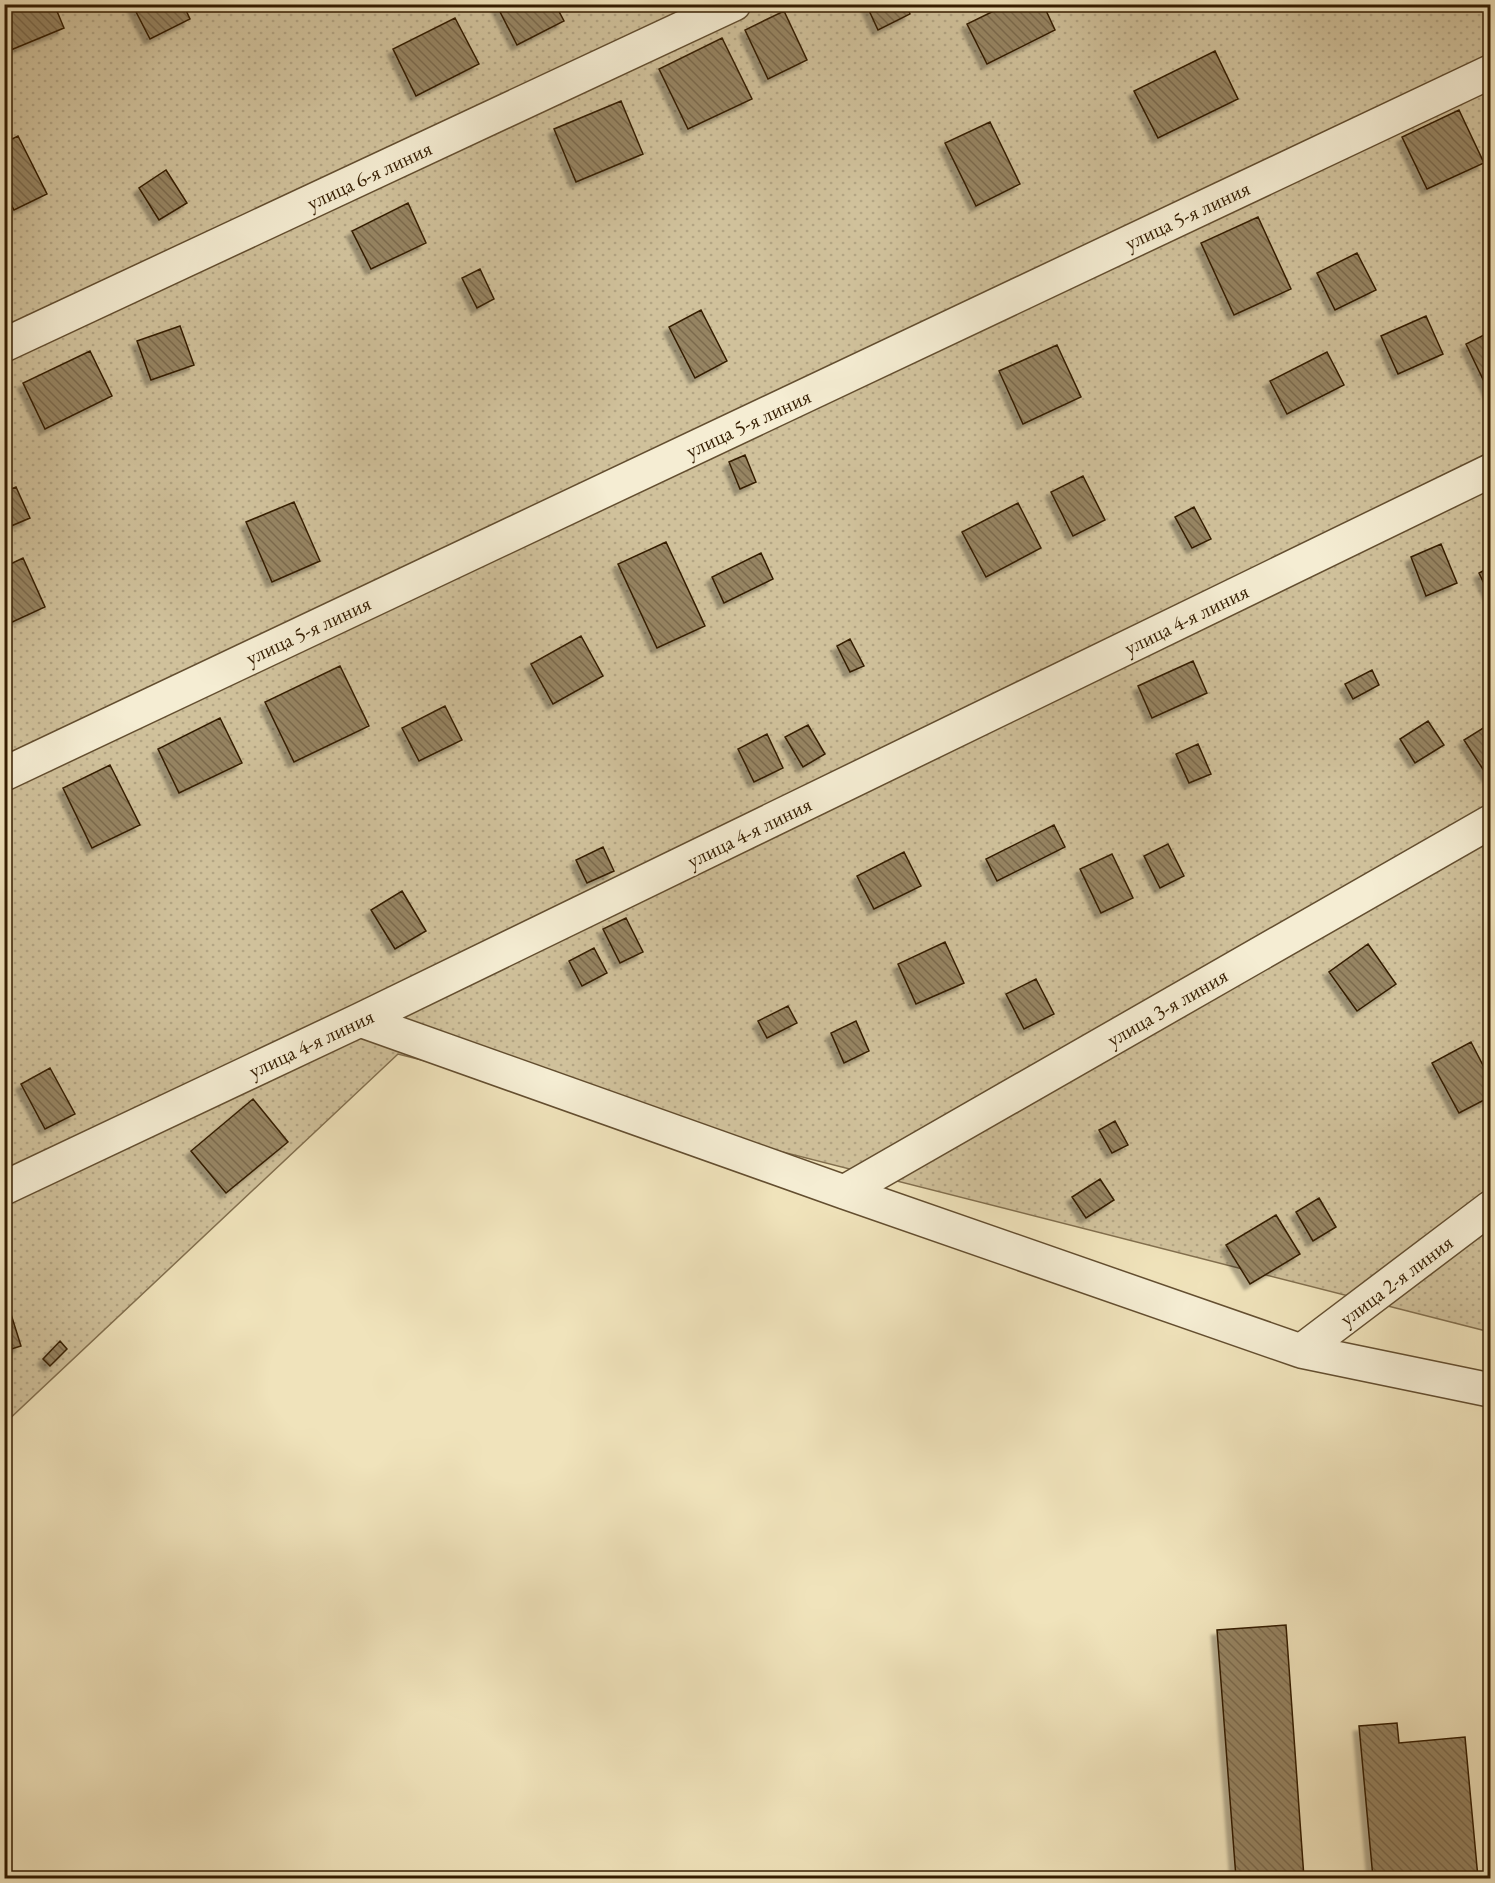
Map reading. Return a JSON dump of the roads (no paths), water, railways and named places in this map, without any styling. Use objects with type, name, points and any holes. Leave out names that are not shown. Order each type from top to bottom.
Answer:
[{"type":"street","name":"улица 6-я линия","points":[[4,345],[734,4]]},
{"type":"street","name":"улица 5-я линия","points":[[4,774],[1491,72]]},
{"type":"street","name":"улица 4-я линия","points":[[4,1188],[360,1020],[1491,471]]},
{"type":"street","name":"улица 3-я линия","points":[[844,1192],[1491,822]]},
{"type":"street","points":[[360,1020],[1301,1351],[1491,1390]]},
{"type":"street","name":"улица 2-я линия","points":[[1301,1351],[1491,1209]]}]
